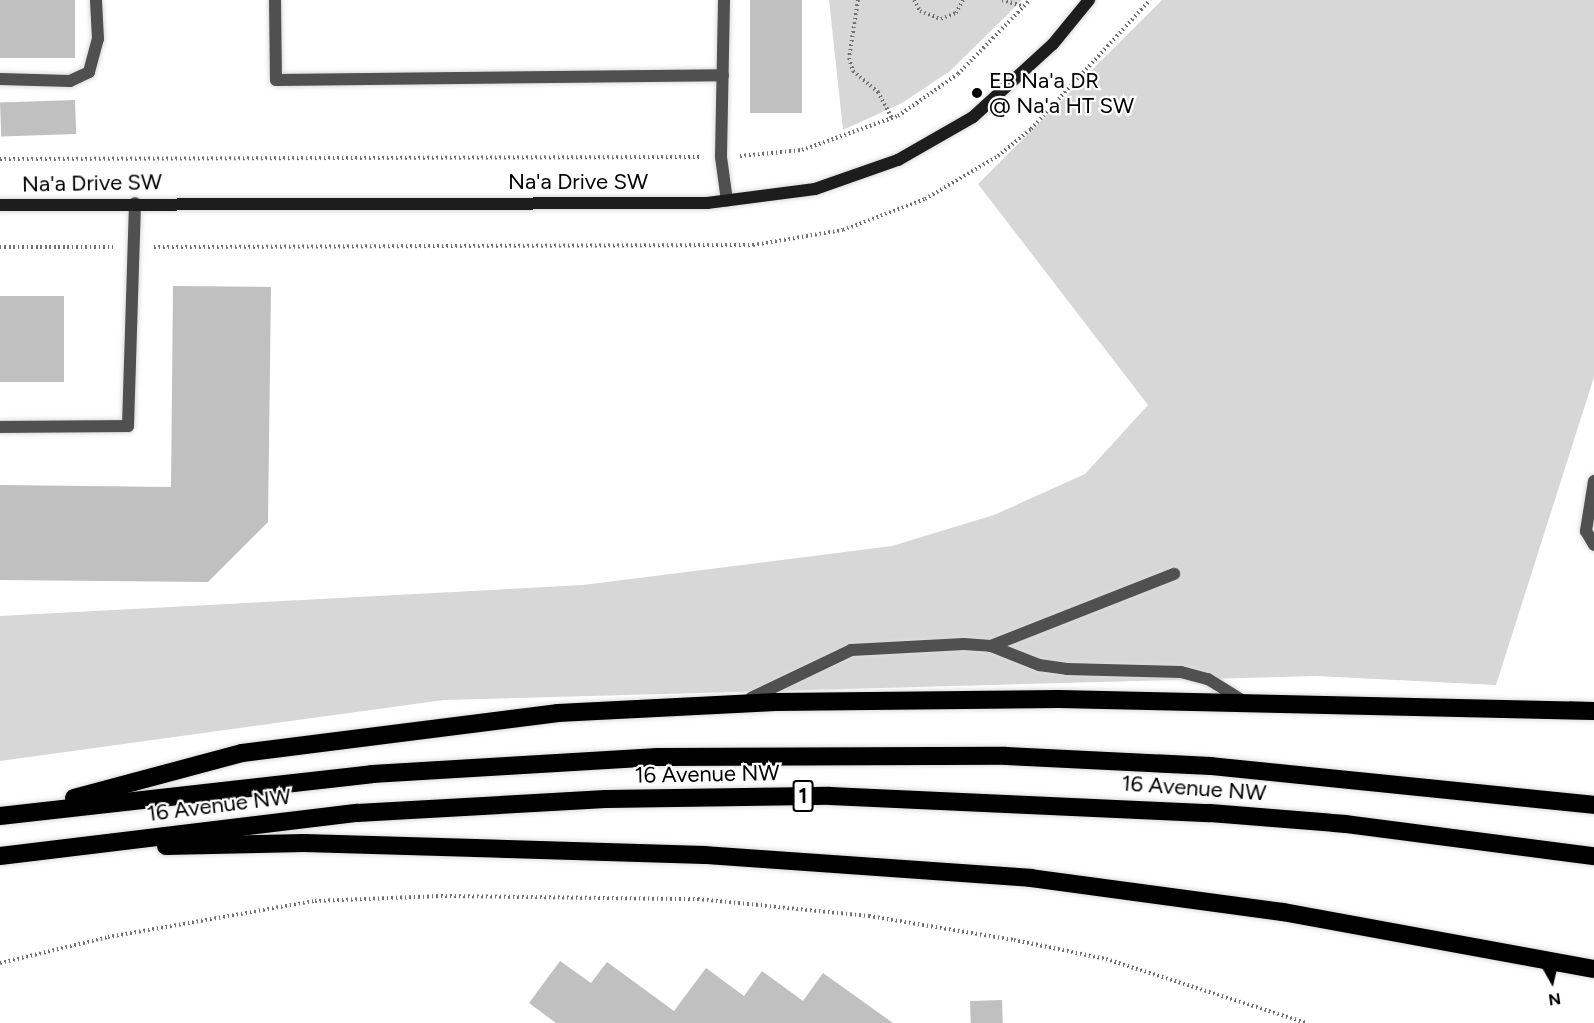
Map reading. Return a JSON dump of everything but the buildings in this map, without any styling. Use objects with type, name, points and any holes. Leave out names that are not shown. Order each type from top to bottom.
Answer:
[{"type":"highway","points":[[7,815],[242,753],[431,725],[733,704],[1245,702],[1594,711]]},
{"type":"highway","name":"16 Avenue NW","points":[[7,815],[395,772],[657,757],[852,756],[1211,766],[1594,805]]},
{"type":"highway","name":"16 Avenue NW","points":[[6,855],[368,812],[830,796],[1210,813],[1346,824],[1594,856]]},
{"type":"highway","points":[[6,855],[303,843],[705,855],[874,866],[1164,895],[1594,969]]},
{"type":"street","points":[[0,79],[70,81],[89,72],[98,39],[96,0]]},
{"type":"street","points":[[275,0],[276,80],[723,75]]},
{"type":"street","points":[[724,0],[721,157],[727,201]]},
{"type":"street","name":"Na'a Drive SW","points":[[0,205],[727,201],[815,189],[898,160],[973,117],[1053,44],[1089,0]]},
{"type":"street","points":[[0,427],[128,426],[135,203]]},
{"type":"street","points":[[1594,481],[1586,531],[1594,545]]},
{"type":"street","points":[[733,704],[790,683],[851,650],[991,646],[1174,574]]},
{"type":"street","points":[[991,646],[1039,665],[1181,672],[1208,679],[1245,702]]},
{"type":"path","points":[[858,0],[849,58],[853,70],[878,92],[892,118]]},
{"type":"path","points":[[914,0],[920,11],[941,19],[956,13],[963,0]]},
{"type":"path","points":[[1002,0],[1024,7]]},
{"type":"path","name":"Na'a Drive SW","points":[[0,159],[721,157],[802,150],[892,118],[958,74],[1030,0]]},
{"type":"path","points":[[0,963],[248,910],[315,901],[441,896],[699,899],[869,916],[1014,940],[1106,959],[1307,1023]]},
{"type":"shaded area","points":[[829,0],[1022,0],[950,71],[902,103],[843,130]]},
{"type":"shaded area","points":[[1162,0],[1594,0],[1594,377],[1496,685],[1316,676],[444,700],[0,761],[0,616],[583,585],[892,546],[994,515],[1085,474],[1148,405],[978,184]]},
{"type":"place","name":"EB Na'a DR @ Na'a HT SW","points":[[977,93]]}]
